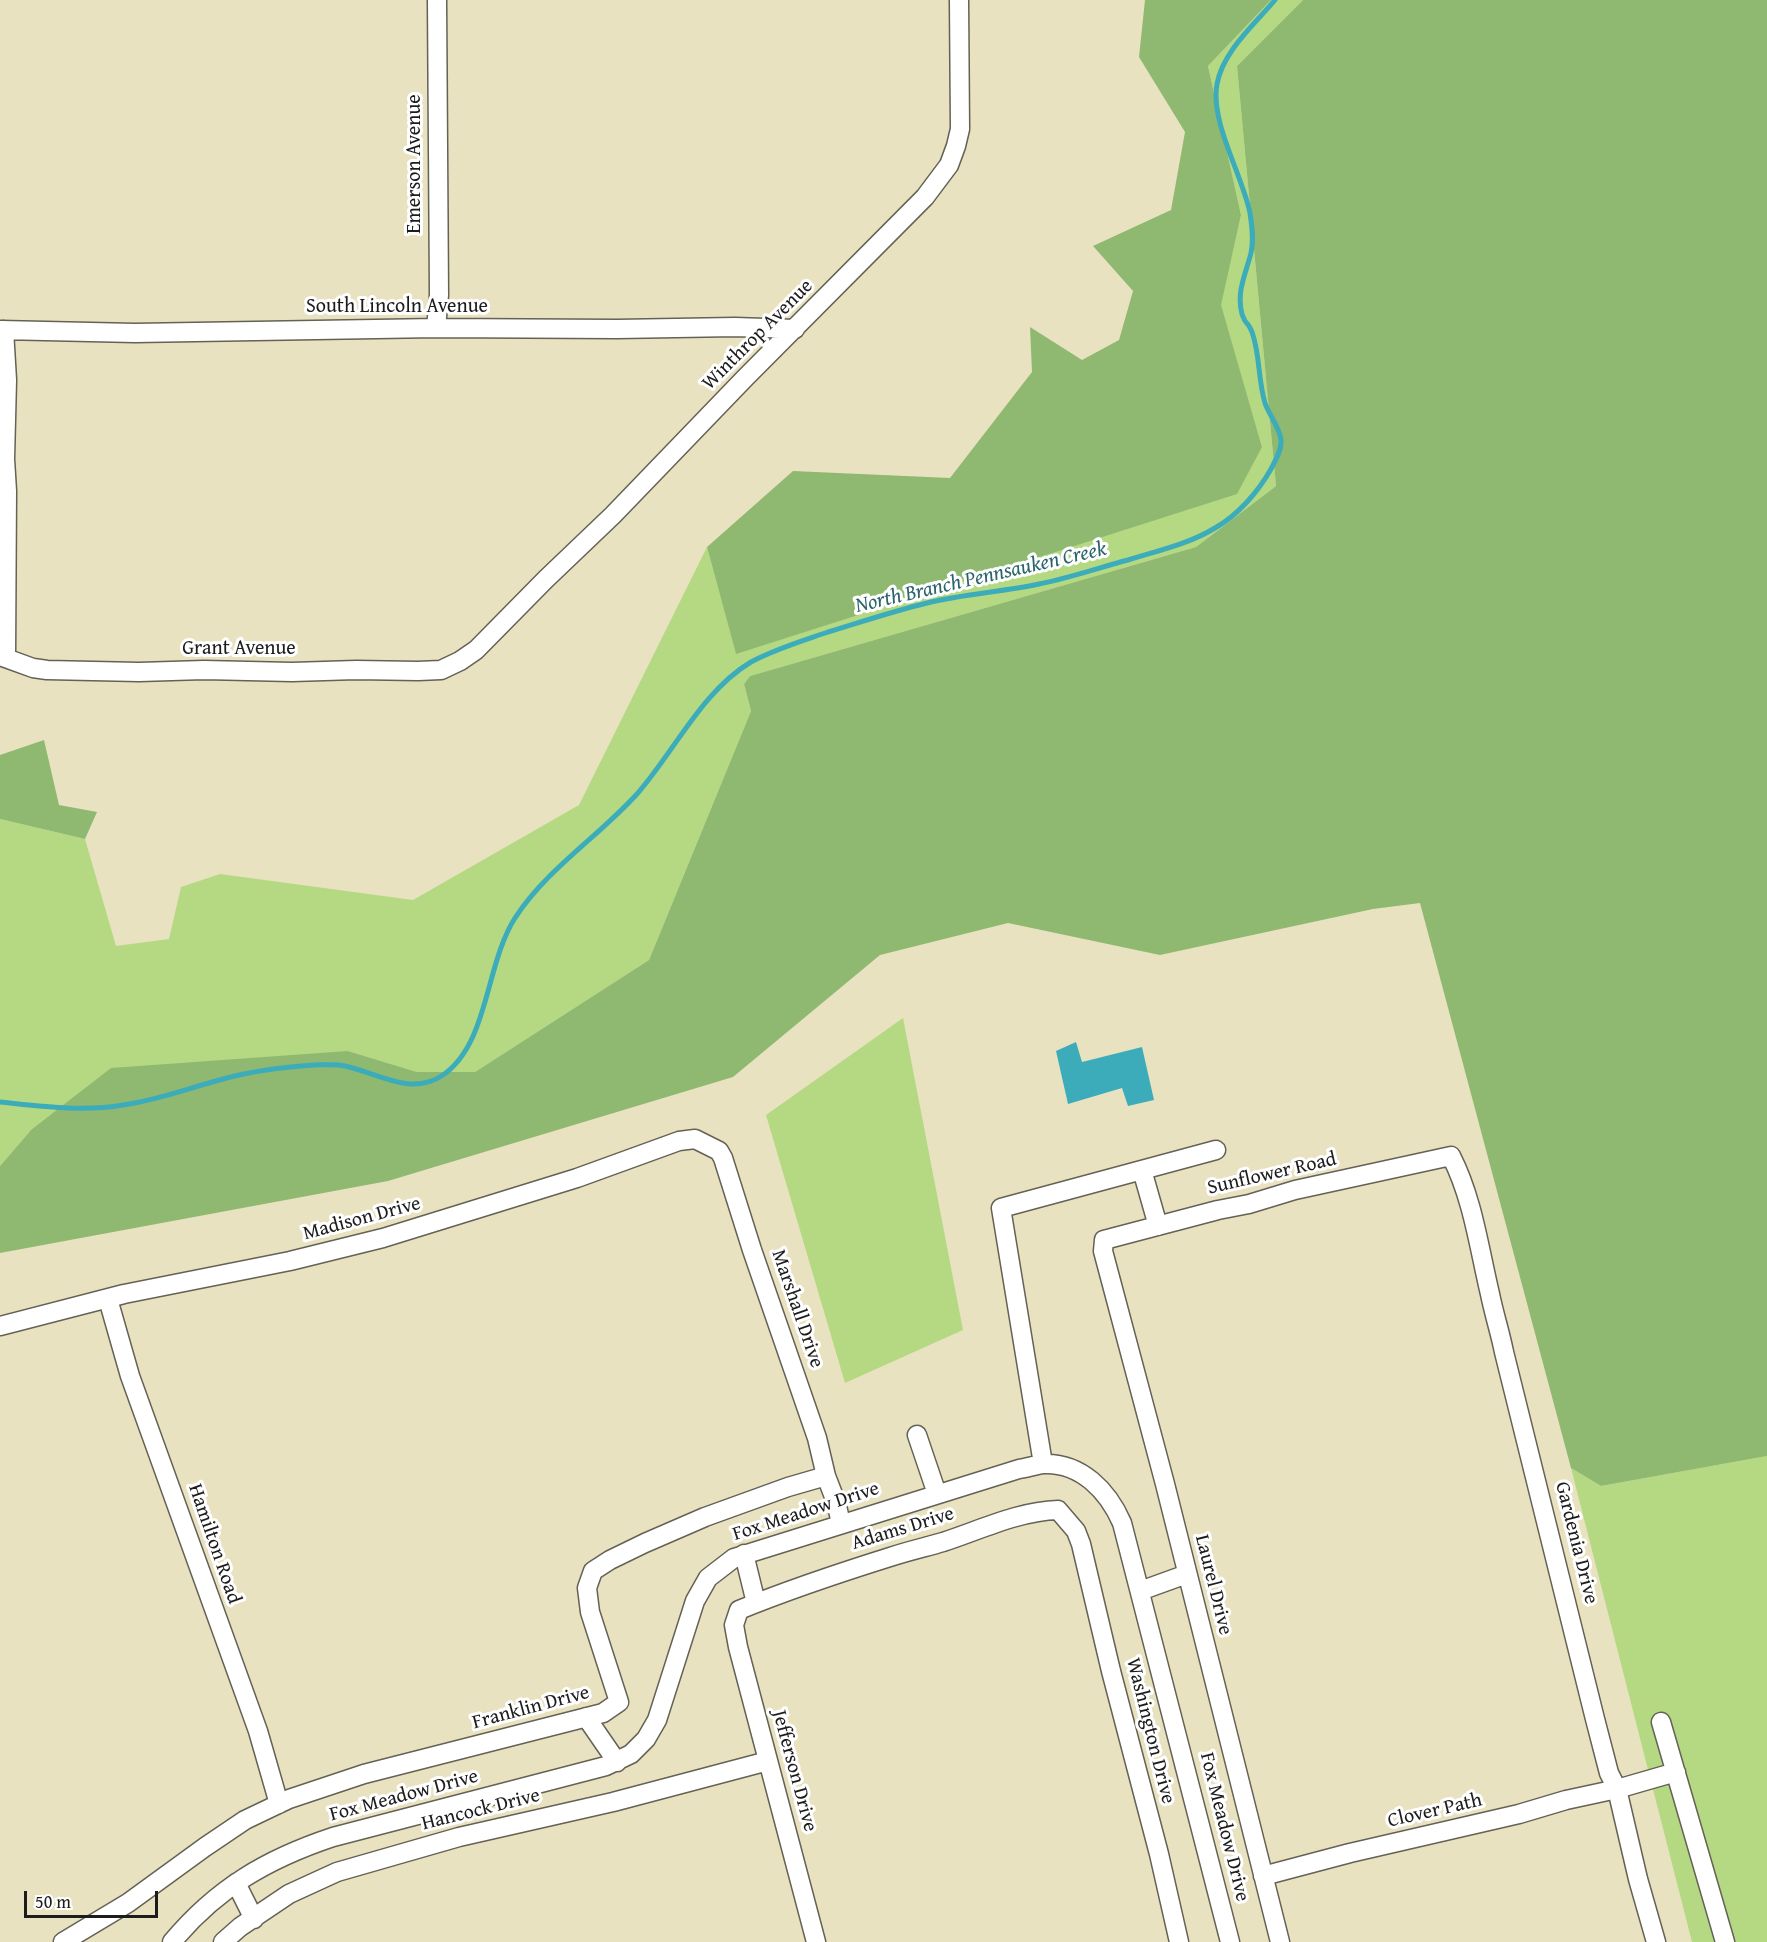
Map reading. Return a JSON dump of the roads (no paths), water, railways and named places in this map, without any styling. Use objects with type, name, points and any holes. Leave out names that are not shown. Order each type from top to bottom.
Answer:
[{"type":"street","name":"Emerson Avenue","points":[[436,328],[439,295],[437,0]]},
{"type":"street","name":"Winthrop Avenue","points":[[476,650],[613,515],[938,182],[949,165],[960,129],[959,0]]},
{"type":"street","name":"South Lincoln Avenue","points":[[2,330],[135,333],[436,328],[735,327],[795,329]]},
{"type":"street","points":[[2,330],[7,380],[3,657]]},
{"type":"street","name":"Grant Avenue","points":[[3,657],[33,668],[47,670],[418,672],[441,670],[476,650]]},
{"type":"street","name":"Madison Drive","points":[[0,1326],[173,1283],[290,1261],[383,1238],[577,1178],[679,1142],[695,1139],[719,1151],[723,1158]]},
{"type":"street","points":[[1043,1464],[1001,1208],[1216,1150]]},
{"type":"street","name":"Sunflower Road","points":[[1104,1240],[1249,1204],[1295,1190],[1451,1156]]},
{"type":"street","name":"Gardenia Drive","points":[[1451,1156],[1468,1200],[1563,1582],[1581,1664],[1610,1773],[1617,1790],[1656,1942]]},
{"type":"street","name":"Marshall Drive","points":[[723,1158],[817,1438],[826,1476]]},
{"type":"street","points":[[1142,1170],[1158,1226]]},
{"type":"street","name":"Laurel Drive","points":[[1104,1240],[1103,1251],[1280,1942]]},
{"type":"street","name":"Hamilton Road","points":[[108,1299],[130,1376],[258,1731],[279,1804]]},
{"type":"street","points":[[917,1435],[937,1494]]},
{"type":"street","name":"Fox Meadow Drive","points":[[172,1942],[217,1896],[290,1852],[333,1837],[617,1762],[631,1754],[652,1729],[691,1612],[701,1590],[708,1578],[726,1563],[744,1554],[1019,1469],[1043,1464],[1069,1468],[1087,1477],[1111,1502],[1122,1523],[1230,1942]]},
{"type":"street","points":[[826,1476],[841,1524]]},
{"type":"street","name":"Franklin Drive","points":[[63,1942],[128,1903],[244,1820],[279,1804],[338,1781],[603,1713],[619,1702],[590,1612],[587,1588],[593,1571],[628,1551],[727,1508],[826,1476]]},
{"type":"street","name":"Adams Drive","points":[[739,1610],[842,1572],[1045,1510],[1058,1510],[1076,1531]]},
{"type":"street","name":"Washington Drive","points":[[1076,1531],[1159,1854],[1179,1942]]},
{"type":"street","points":[[744,1554],[756,1603]]},
{"type":"street","points":[[1140,1591],[1187,1574]]},
{"type":"street","name":"Jefferson Drive","points":[[739,1610],[734,1625],[738,1647],[816,1942]]},
{"type":"street","points":[[586,1717],[617,1762]]},
{"type":"street","points":[[1661,1722],[1725,1942]]},
{"type":"street","name":"Hancock Drive","points":[[223,1942],[290,1894],[337,1872],[459,1837],[613,1802],[768,1761]]},
{"type":"street","name":"Clover Path","points":[[1263,1876],[1617,1790],[1676,1772]]},
{"type":"street","points":[[236,1883],[254,1919]]},
{"type":"water","points":[[1076,1042],[1082,1062],[1142,1047],[1154,1100],[1128,1106],[1122,1088],[1068,1104],[1056,1051]]},
{"type":"waterway","name":"North Branch Pennsauken Creek","points":[[0,1102],[62,1108],[108,1107],[149,1100],[245,1074],[314,1065],[345,1066],[407,1084],[431,1081],[443,1075],[458,1061],[469,1044],[478,1024],[505,937],[528,900],[557,869],[637,794],[703,705],[734,674],[751,662],[828,632],[890,613],[954,597],[1050,582],[1161,550],[1205,534],[1232,517],[1266,478],[1278,455],[1281,440],[1265,403],[1255,340],[1240,306],[1242,283],[1252,248],[1252,228],[1246,198],[1218,115],[1217,84],[1220,72],[1233,49],[1275,0]]}]
